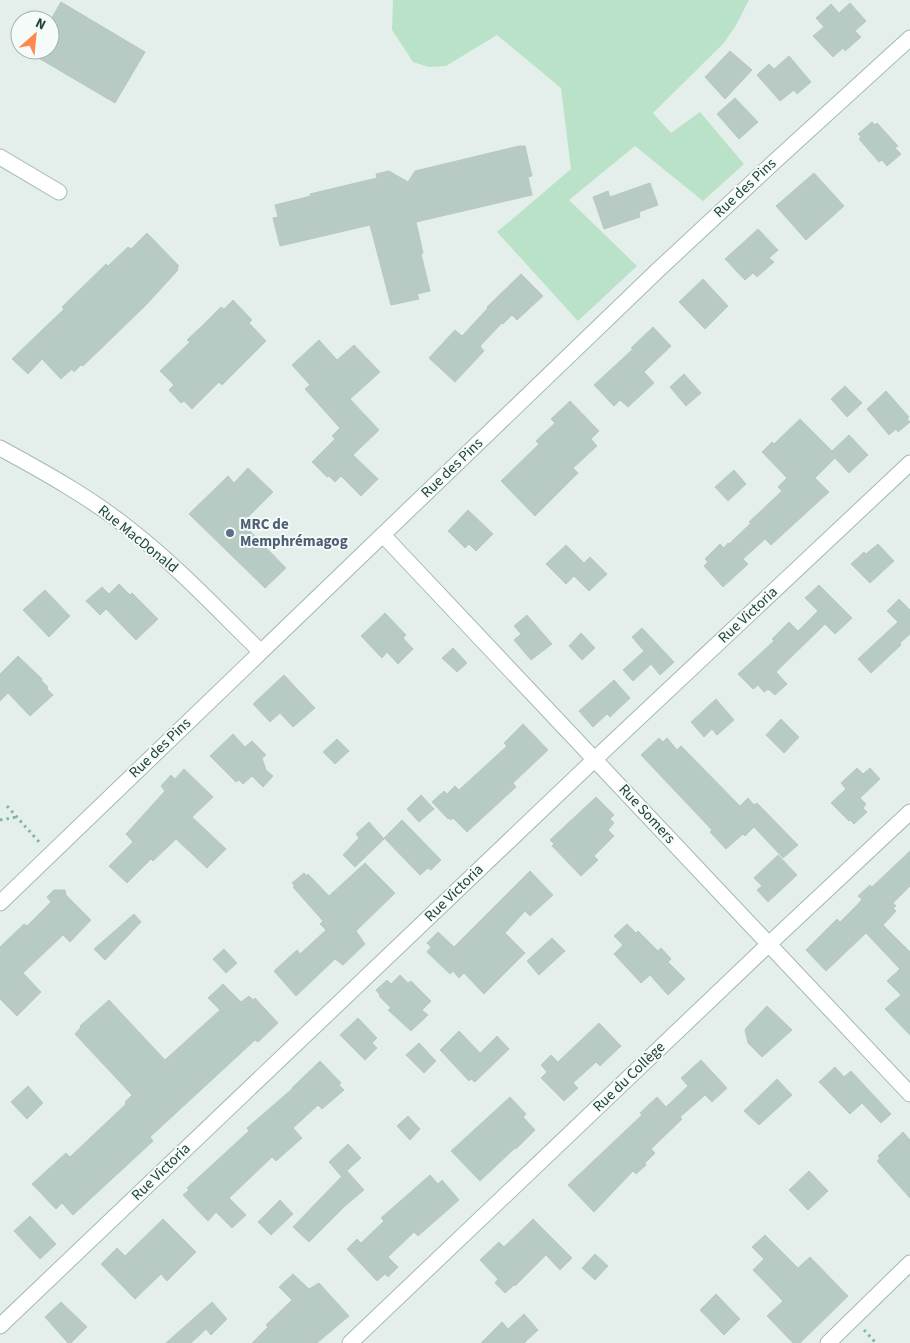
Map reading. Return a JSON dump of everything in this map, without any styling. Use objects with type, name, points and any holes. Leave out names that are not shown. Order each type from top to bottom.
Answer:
[{"type":"street","name":"Rue des Pins","points":[[0,903],[658,270],[910,38]]},
{"type":"street","points":[[0,157],[59,192]]},
{"type":"street","name":"Rue MacDonald","points":[[0,448],[65,484],[131,530],[175,568],[260,651]]},
{"type":"street","name":"Rue Victoria","points":[[0,1326],[594,759],[910,463]]},
{"type":"street","name":"Rue Somers","points":[[383,535],[910,1094]]},
{"type":"street","name":"Rue du Collège","points":[[350,1343],[910,812]]},
{"type":"street","points":[[828,1343],[910,1263]]},
{"type":"path","points":[[7,806],[51,855]]},
{"type":"path","points":[[0,820],[17,817]]},
{"type":"green space","points":[[393,0],[749,0],[735,27],[723,44],[653,113],[671,133],[700,112],[744,164],[703,201],[635,146],[569,200],[637,266],[578,321],[497,232],[571,169],[561,88],[497,35],[446,66],[429,67],[413,62],[392,30]]},
{"type":"building","points":[[61,2],[145,52],[115,103],[42,60],[60,60],[60,10],[56,10]]},
{"type":"building","points":[[850,3],[866,21],[855,31],[861,37],[845,51],[843,48],[833,57],[813,36],[824,27],[816,18],[831,4],[839,13]]},
{"type":"building","points":[[730,51],[752,70],[725,99],[705,77]]},
{"type":"building","points":[[789,56],[811,82],[797,94],[794,90],[780,101],[757,75],[769,64],[774,69]]},
{"type":"building","points":[[735,98],[758,122],[739,139],[717,114]]},
{"type":"building","points":[[872,122],[875,125],[877,123],[898,146],[895,148],[901,154],[887,166],[882,160],[879,162],[859,139],[861,137],[858,134]]},
{"type":"building","points":[[525,146],[532,176],[528,177],[532,195],[416,222],[430,291],[417,294],[419,299],[391,305],[370,225],[280,246],[273,218],[278,217],[275,205],[311,196],[310,194],[377,178],[376,174],[389,171],[408,182],[415,171]]},
{"type":"building","points":[[814,173],[844,206],[806,240],[776,206]]},
{"type":"building","points":[[650,183],[658,205],[639,212],[640,217],[604,229],[593,197],[608,191],[610,197]]},
{"type":"building","points":[[758,229],[778,250],[769,258],[774,262],[757,277],[753,273],[745,280],[725,259]]},
{"type":"building","points":[[147,233],[179,266],[178,270],[146,305],[83,366],[81,365],[74,372],[72,369],[61,379],[42,359],[28,374],[12,359],[64,309],[62,307],[106,264],[108,266],[128,247],[131,249]]},
{"type":"building","points":[[521,274],[543,296],[517,320],[512,315],[502,323],[480,346],[484,351],[455,382],[429,358],[455,330],[462,336],[487,307]]},
{"type":"building","points":[[703,279],[728,306],[705,329],[679,302]]},
{"type":"building","points":[[233,300],[252,320],[249,323],[266,341],[222,385],[219,382],[192,409],[184,401],[181,403],[169,390],[174,385],[160,371],[190,342],[187,340],[221,307],[224,309]]},
{"type":"building","points":[[653,327],[671,346],[644,372],[654,383],[628,407],[620,400],[614,406],[594,385],[633,349],[631,348]]},
{"type":"building","points":[[319,340],[337,360],[354,345],[380,372],[350,399],[379,430],[353,455],[378,479],[361,496],[341,476],[335,482],[312,462],[335,439],[332,436],[340,428],[305,389],[310,385],[292,365]]},
{"type":"building","points":[[684,374],[701,393],[686,406],[670,387]]},
{"type":"building","points":[[845,386],[862,403],[847,417],[831,399]]},
{"type":"building","points":[[886,391],[909,417],[907,419],[910,422],[898,432],[896,429],[889,435],[867,409]]},
{"type":"building","points":[[570,401],[599,431],[591,439],[597,446],[573,468],[578,473],[535,516],[501,481],[539,444],[536,441],[555,423],[551,419]]},
{"type":"building","points":[[800,419],[832,451],[849,435],[868,455],[849,473],[835,458],[815,478],[829,492],[771,545],[765,539],[743,559],[748,564],[723,587],[704,566],[708,562],[705,559],[720,544],[724,548],[729,544],[782,491],[778,487],[787,478],[762,452],[772,442],[774,444]]},
{"type":"building","name":"MRC de Memphrémagog","points":[[248,468],[273,492],[242,523],[286,568],[265,588],[189,514],[228,476],[234,483]]},
{"type":"building","points":[[734,470],[746,484],[728,501],[715,487]]},
{"type":"building","points":[[468,510],[493,534],[476,551],[469,544],[465,548],[448,531]]},
{"type":"building","points":[[878,544],[894,561],[870,583],[851,564],[864,552],[866,554]]},
{"type":"building","points":[[566,545],[584,563],[590,557],[607,574],[589,591],[574,576],[566,584],[546,564]]},
{"type":"building","points":[[119,584],[130,595],[132,593],[158,619],[136,640],[106,609],[100,615],[86,601],[102,587],[109,594]]},
{"type":"building","points":[[819,585],[852,618],[835,634],[825,624],[776,672],[787,684],[775,695],[768,689],[764,692],[758,685],[753,689],[738,674],[774,641],[772,639],[789,622],[798,631],[818,611],[805,598]]},
{"type":"building","points":[[45,590],[70,616],[49,637],[23,610]]},
{"type":"building","points":[[899,599],[910,610],[910,634],[871,673],[858,659],[898,622],[887,611]]},
{"type":"building","points":[[385,613],[406,635],[403,638],[413,649],[398,664],[387,652],[382,658],[361,636]]},
{"type":"building","points":[[527,615],[552,644],[531,660],[514,640],[521,634],[514,626]]},
{"type":"building","points":[[642,628],[674,662],[660,675],[651,664],[633,681],[623,670],[644,651],[632,637]]},
{"type":"building","points":[[581,633],[595,648],[582,660],[569,646]]},
{"type":"building","points":[[453,648],[467,663],[457,672],[442,658]]},
{"type":"building","points":[[18,656],[42,679],[48,687],[47,689],[53,695],[30,716],[8,693],[0,701],[0,674]]},
{"type":"building","points":[[284,675],[315,708],[293,727],[280,713],[270,722],[253,704]]},
{"type":"building","points":[[614,680],[630,698],[610,717],[607,714],[593,727],[579,711]]},
{"type":"building","points":[[716,699],[734,720],[717,735],[712,729],[704,737],[691,722]]},
{"type":"building","points":[[781,719],[799,737],[784,753],[766,735]]},
{"type":"building","points":[[523,724],[548,750],[513,783],[516,787],[467,832],[453,818],[451,820],[448,819],[432,802],[444,791],[447,794],[455,786],[459,790],[507,746],[504,743]]},
{"type":"building","points":[[233,734],[245,747],[252,741],[266,755],[262,758],[266,770],[273,776],[263,787],[252,776],[243,784],[239,780],[236,782],[210,756]]},
{"type":"building","points":[[659,738],[663,742],[667,738],[677,750],[681,746],[740,806],[748,798],[754,805],[757,803],[798,845],[783,858],[754,827],[745,836],[743,834],[726,849],[710,832],[712,830],[641,755]]},
{"type":"building","points":[[337,739],[349,751],[335,764],[323,752]]},
{"type":"building","points":[[857,768],[863,774],[870,768],[880,779],[860,798],[866,804],[863,808],[867,812],[854,824],[831,803],[846,789],[841,783]]},
{"type":"building","points":[[184,769],[213,797],[192,817],[226,849],[207,868],[176,839],[153,861],[151,859],[127,883],[109,866],[133,842],[126,834],[165,791],[161,786],[171,775],[175,779]]},
{"type":"building","points":[[421,795],[434,809],[419,822],[407,809]]},
{"type":"building","points":[[596,797],[614,815],[610,819],[614,823],[608,830],[614,836],[594,856],[598,860],[581,876],[552,846],[554,844],[550,840]]},
{"type":"building","points":[[402,820],[441,860],[431,870],[428,868],[420,875],[384,838]]},
{"type":"building","points":[[369,822],[384,839],[355,867],[343,855],[359,838],[356,834]]},
{"type":"building","points":[[910,851],[910,886],[893,903],[896,906],[893,908],[896,911],[883,925],[910,952],[910,1035],[885,1009],[901,995],[887,981],[900,969],[866,933],[826,971],[806,950],[837,919],[840,922],[860,902],[862,899],[858,896],[870,885],[872,887]]},
{"type":"building","points":[[778,855],[797,875],[768,902],[757,890],[762,886],[754,878]]},
{"type":"building","points":[[365,863],[395,893],[356,931],[365,944],[343,965],[335,959],[296,996],[274,971],[297,950],[300,954],[326,930],[320,924],[323,921],[293,887],[295,886],[292,883],[304,873],[307,876],[308,874],[329,896]]},
{"type":"building","points":[[530,871],[553,895],[530,916],[525,911],[505,933],[525,953],[484,994],[464,973],[459,978],[453,971],[450,974],[427,952],[431,947],[427,943],[438,932],[454,947]]},
{"type":"building","points":[[54,890],[65,890],[66,895],[91,920],[70,942],[63,935],[23,973],[41,992],[17,1016],[0,999],[0,947],[24,924],[27,926],[51,902],[47,897]]},
{"type":"building","points":[[134,914],[141,922],[105,960],[94,949]]},
{"type":"building","points":[[627,924],[636,933],[638,931],[658,951],[661,948],[671,959],[668,962],[685,979],[668,995],[650,975],[641,983],[614,954],[623,945],[614,936]]},
{"type":"building","points":[[552,938],[565,951],[539,975],[527,961]]},
{"type":"building","points":[[224,949],[237,963],[226,973],[213,959]]},
{"type":"building","points":[[400,975],[408,983],[411,981],[431,1001],[422,1010],[428,1015],[411,1031],[388,1010],[391,1008],[379,996],[376,990],[387,980],[391,984]]},
{"type":"building","points":[[223,984],[241,1002],[249,996],[253,1000],[255,998],[278,1023],[258,1042],[255,1040],[150,1137],[153,1141],[73,1215],[62,1203],[56,1209],[32,1184],[66,1153],[70,1157],[126,1104],[125,1102],[132,1095],[75,1034],[80,1026],[109,1000],[165,1060],[220,1010],[208,998]]},
{"type":"building","points":[[767,1006],[792,1030],[762,1057],[748,1043],[745,1030]]},
{"type":"building","points":[[358,1018],[377,1038],[372,1043],[377,1048],[365,1060],[340,1035]]},
{"type":"building","points":[[599,1023],[621,1046],[600,1066],[596,1062],[573,1083],[578,1088],[564,1101],[541,1078],[547,1072],[541,1065],[551,1055],[558,1062]]},
{"type":"building","points":[[459,1031],[480,1053],[497,1036],[509,1049],[475,1082],[471,1079],[469,1081],[440,1050]]},
{"type":"building","points":[[419,1043],[436,1061],[424,1073],[406,1055]]},
{"type":"building","points":[[701,1060],[727,1088],[712,1102],[705,1095],[680,1117],[682,1119],[651,1149],[655,1153],[645,1163],[646,1165],[636,1174],[633,1171],[594,1212],[568,1185],[642,1115],[640,1113],[657,1097],[666,1107],[688,1086],[681,1078]]},
{"type":"building","points":[[320,1061],[341,1083],[339,1085],[344,1090],[322,1109],[318,1105],[293,1128],[302,1138],[276,1161],[272,1157],[229,1198],[246,1215],[232,1228],[216,1212],[208,1221],[183,1195],[189,1190],[187,1188],[249,1131],[247,1128],[292,1089]]},
{"type":"building","points":[[835,1067],[844,1077],[851,1071],[891,1114],[881,1123],[862,1103],[850,1114],[819,1082]]},
{"type":"building","points":[[777,1079],[792,1095],[759,1125],[744,1111]]},
{"type":"building","points":[[28,1086],[43,1103],[27,1119],[11,1102]]},
{"type":"building","points":[[510,1097],[526,1114],[523,1117],[535,1130],[480,1181],[451,1151]]},
{"type":"building","points":[[408,1116],[420,1129],[410,1140],[397,1126]]},
{"type":"building","points":[[903,1132],[910,1140],[910,1198],[877,1161],[880,1158],[878,1156]]},
{"type":"building","points":[[348,1144],[361,1158],[341,1176],[329,1162]]},
{"type":"building","points":[[347,1171],[364,1190],[309,1242],[293,1227]]},
{"type":"building","points":[[809,1171],[828,1191],[808,1210],[789,1190]]},
{"type":"building","points":[[430,1175],[438,1184],[442,1180],[459,1200],[418,1236],[414,1232],[388,1257],[398,1267],[388,1277],[385,1274],[377,1281],[347,1249],[357,1239],[361,1243],[384,1221],[381,1218]]},
{"type":"building","points":[[280,1200],[293,1214],[271,1235],[258,1222]]},
{"type":"building","points":[[30,1216],[56,1244],[40,1259],[14,1231]]},
{"type":"building","points":[[163,1219],[196,1252],[167,1281],[161,1274],[135,1299],[101,1264],[117,1248],[125,1256]]},
{"type":"building","points":[[533,1219],[572,1258],[560,1270],[546,1255],[515,1286],[505,1293],[495,1283],[498,1279],[480,1260],[499,1242],[504,1247]]},
{"type":"building","points":[[765,1235],[798,1268],[810,1257],[848,1296],[800,1343],[793,1343],[767,1316],[783,1301],[753,1270],[764,1259],[752,1247]]},
{"type":"building","points":[[595,1254],[608,1266],[595,1280],[582,1268]]},
{"type":"building","points":[[293,1274],[309,1289],[319,1283],[349,1316],[317,1343],[252,1343],[268,1327],[266,1325],[292,1300],[279,1287]]},
{"type":"building","points":[[716,1294],[740,1319],[724,1335],[700,1310]]},
{"type":"building","points":[[61,1302],[87,1327],[71,1343],[68,1343],[45,1317]]},
{"type":"building","points":[[212,1302],[227,1319],[211,1335],[206,1329],[191,1343],[166,1343]]},
{"type":"building","points":[[524,1314],[538,1330],[524,1343],[481,1343],[502,1322],[508,1329]]},
{"type":"place","name":"MRC de Memphrémagog","points":[[230,533]]}]
